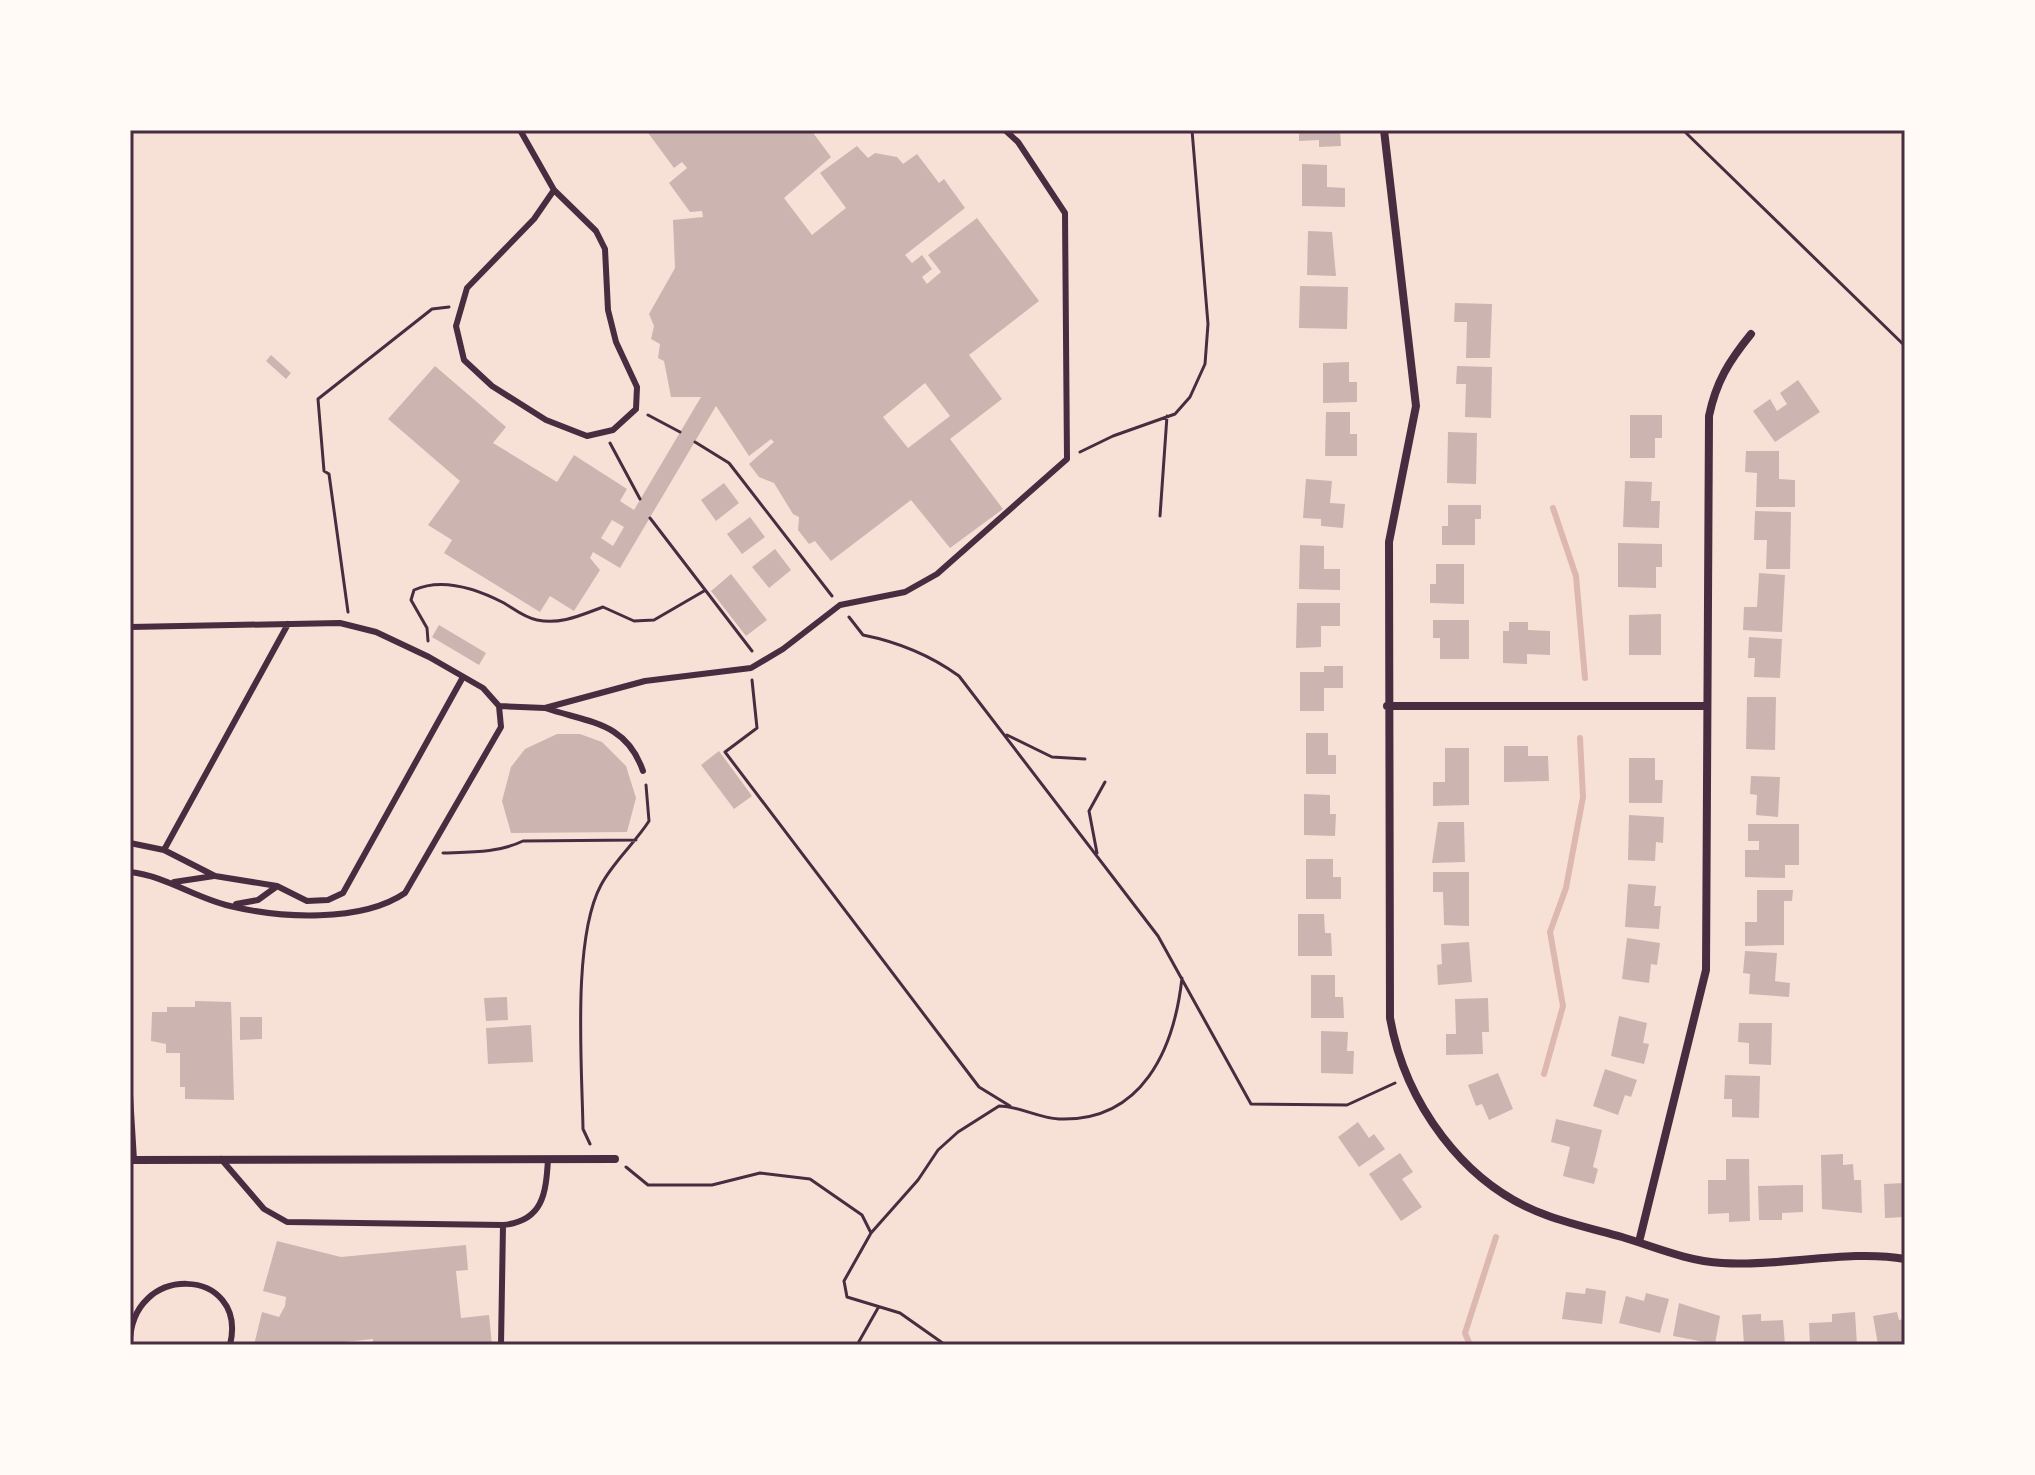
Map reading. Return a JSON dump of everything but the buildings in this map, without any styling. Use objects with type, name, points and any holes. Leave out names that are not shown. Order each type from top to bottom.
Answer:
[{"type":"street","points":[[1384,130],[1416,406],[1389,542],[1390,1018],[1397,1058],[1427,1116],[1459,1158],[1499,1189],[1543,1214],[1694,1260],[1723,1263],[1905,1259]]},
{"type":"street","points":[[1639,1242],[1706,970],[1709,416],[1715,388],[1729,361],[1751,334]]},
{"type":"street","points":[[1387,706],[1707,706]]},
{"type":"street","points":[[132,1160],[615,1159]]},
{"type":"lane","points":[[520,130],[554,190],[596,231],[605,249],[608,310],[616,342],[637,387],[636,409],[613,430],[587,436],[546,420],[492,386],[464,360],[456,326],[467,288],[534,219],[554,190]]},
{"type":"lane","points":[[545,708],[645,681],[751,668],[783,649],[840,605],[905,592],[937,574],[1067,459],[1065,213],[1018,142],[1005,130]]},
{"type":"lane","points":[[164,850],[288,624]]},
{"type":"lane","points":[[130,627],[347,625],[376,632],[429,657],[483,688],[499,706],[501,727],[405,893],[385,906],[334,915],[228,906],[170,882],[130,872]]},
{"type":"lane","points":[[170,882],[215,876],[277,886],[307,901],[328,900],[343,893],[463,677]]},
{"type":"lane","points":[[499,706],[545,708],[619,733],[636,752],[643,771]]},
{"type":"lane","points":[[130,843],[164,850],[215,876]]},
{"type":"lane","points":[[228,906],[258,900],[277,886]]},
{"type":"lane","points":[[130,1095],[132,1160]]},
{"type":"lane","points":[[221,1159],[264,1209],[287,1222],[503,1225],[522,1223],[534,1213],[543,1199],[548,1159]]},
{"type":"lane","points":[[501,1345],[503,1225]]},
{"type":"lane","points":[[130,1345],[130,1326],[139,1307],[156,1290],[175,1284],[208,1287],[219,1295],[231,1316],[230,1345]]},
{"type":"path","points":[[1067,459],[1113,436],[1175,414],[1190,397],[1205,364],[1208,324],[1192,130]]},
{"type":"path","points":[[1683,130],[1905,346]]},
{"type":"path","points":[[347,625],[349,608],[329,474],[324,471],[318,399],[432,309],[461,308]]},
{"type":"path","points":[[636,409],[680,432]]},
{"type":"path","points":[[1160,516],[1167,416]]},
{"type":"path","points":[[604,432],[640,499]]},
{"type":"path","points":[[695,442],[729,463],[863,635],[887,640],[938,660],[959,676],[1158,936],[1251,1104],[1347,1105],[1407,1077]]},
{"type":"path","points":[[650,518],[761,662]]},
{"type":"path","points":[[429,657],[427,628],[411,600],[414,590],[427,584],[479,591],[535,620],[553,621],[574,619],[603,607],[634,621],[654,620],[704,591]]},
{"type":"path","points":[[751,668],[757,728],[725,752],[979,1087],[1010,1106],[1033,1115],[1060,1119],[1116,1108],[1138,1094],[1167,1048],[1175,1023],[1182,978]]},
{"type":"path","points":[[1004,733],[1052,757],[1085,759]]},
{"type":"path","points":[[597,1159],[583,1129],[581,1015],[588,924],[601,884],[649,821],[643,771]]},
{"type":"path","points":[[1098,857],[1089,811],[1105,782]]},
{"type":"path","points":[[427,854],[488,851],[523,841],[636,840]]},
{"type":"path","points":[[951,1345],[944,1344],[900,1313],[847,1297],[844,1281],[871,1233],[918,1180],[929,1160],[958,1132],[999,1106],[1010,1106]]},
{"type":"path","points":[[615,1159],[648,1185],[712,1185],[760,1173],[810,1179],[837,1194],[862,1215],[871,1233]]},
{"type":"path","points":[[857,1345],[878,1308]]},
{"type":"waterway","points":[[1553,508],[1576,576],[1585,678]]},
{"type":"waterway","points":[[1544,1074],[1563,1006],[1550,932],[1566,888],[1583,797],[1580,738]]},
{"type":"waterway","points":[[1470,1345],[1465,1333],[1496,1237]]}]
